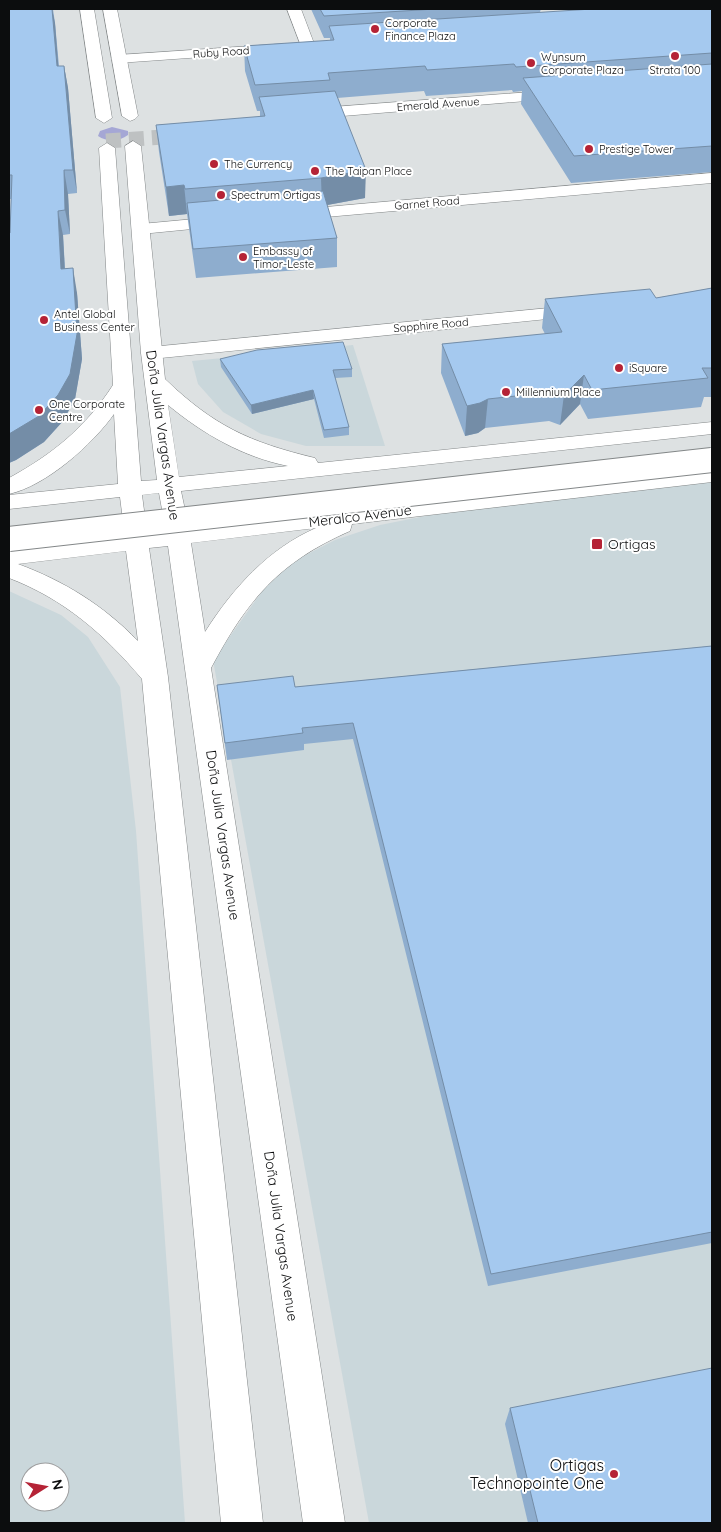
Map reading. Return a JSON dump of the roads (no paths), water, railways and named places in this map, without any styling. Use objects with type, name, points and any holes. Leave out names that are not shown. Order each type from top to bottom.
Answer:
[{"type":"main road","name":"Ruby Road","points":[[118,58],[313,46],[294,9]]},
{"type":"main road","points":[[112,10],[118,58],[130,116]]},
{"type":"main road","points":[[84,12],[104,118]]},
{"type":"main road","name":"Emerald Avenue","points":[[297,120],[571,100]]},
{"type":"main road","name":"Doña Julia Vargas Avenue","points":[[133,146],[133,163],[142,229],[151,353],[169,486],[198,668],[324,1523]]},
{"type":"main road","points":[[107,148],[130,490],[155,677],[242,1523]]},
{"type":"main road","name":"Garnet Road","points":[[275,217],[712,178]]},
{"type":"main road","points":[[142,229],[246,220]]},
{"type":"main road","name":"Sapphire Road","points":[[151,353],[595,310]]},
{"type":"main road","points":[[155,381],[199,420],[257,452],[281,459],[312,463],[375,465]]},
{"type":"main road","points":[[9,487],[52,463],[85,438],[107,412],[124,383]]},
{"type":"main road","points":[[9,502],[375,465],[712,428]]},
{"type":"main road","points":[[9,520],[712,444]]},
{"type":"main road","name":"Meralco Avenue","points":[[9,537],[712,460]]},
{"type":"main road","points":[[375,465],[357,475],[352,482],[352,491],[358,499],[370,505],[397,511]]},
{"type":"main road","name":"Meralco Avenue","points":[[177,528],[305,506],[334,509],[348,517],[712,475]]},
{"type":"main road","points":[[198,668],[214,637],[230,613],[249,588],[267,570],[297,548],[322,534],[397,511]]},
{"type":"main road","points":[[9,537],[136,532],[177,528]]},
{"type":"main road","points":[[9,557],[136,532]]},
{"type":"main road","points":[[9,569],[66,593],[90,609],[122,639],[155,677]]},
{"type":"water","points":[[112,127],[128,131],[128,135],[121,139],[113,140],[98,136],[100,131]]},
{"type":"tunnel","points":[[106,141],[164,137]]},
{"type":"place","name":"Corporate Finance Plaza","points":[[375,29]]},
{"type":"place","name":"Strata 100","points":[[675,56]]},
{"type":"place","name":"Wynsum Corporate Plaza","points":[[531,63]]},
{"type":"place","name":"Prestige Tower","points":[[589,149]]},
{"type":"place","name":"The Currency","points":[[214,164]]},
{"type":"place","name":"The Taipan Place","points":[[315,171]]},
{"type":"place","name":"Spectrum Ortigas","points":[[221,195]]},
{"type":"place","name":"Embassy of Timor-Leste","points":[[243,257]]},
{"type":"place","name":"Antel Global Business Center","points":[[44,320]]},
{"type":"place","name":"iSquare","points":[[619,368]]},
{"type":"place","name":"Millennium Place","points":[[506,392]]},
{"type":"place","name":"One Corporate Centre","points":[[39,410]]},
{"type":"place","name":"Ortigas","points":[[597,544]]},
{"type":"place","name":"Ortigas Technopointe One","points":[[614,1474]]}]
